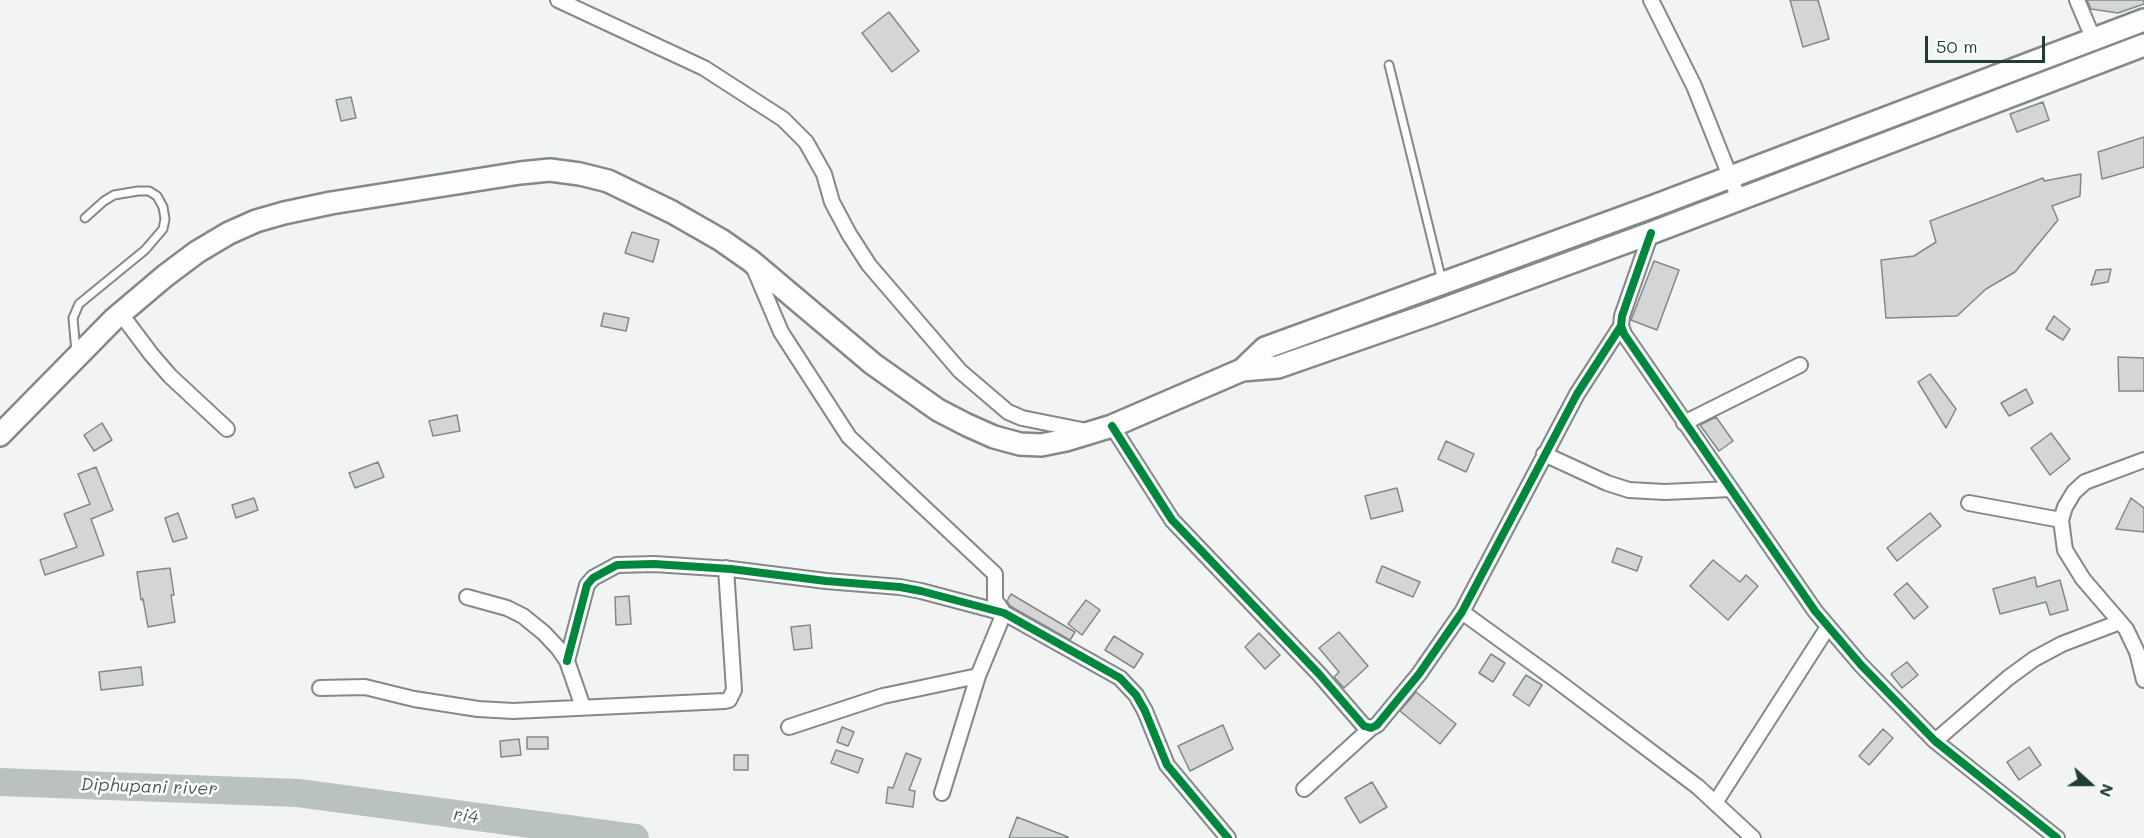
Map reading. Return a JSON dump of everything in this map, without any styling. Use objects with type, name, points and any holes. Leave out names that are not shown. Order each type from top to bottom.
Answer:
[{"type":"main road","points":[[1242,370],[1265,348],[1653,206],[2144,20]]},
{"type":"main road","points":[[0,435],[76,356],[121,314],[165,276],[197,252],[230,232],[256,221],[331,203],[550,170],[608,181],[672,212],[721,240],[751,261],[873,364],[938,410],[994,437],[1020,444],[1041,445],[1102,429],[1242,370],[1278,367],[1433,313],[1651,233],[2144,45]]},
{"type":"street","points":[[558,0],[704,68],[783,119],[806,142],[824,174],[832,202],[869,265],[960,371],[1008,412],[1022,418],[1102,429],[1172,520],[1319,674],[1364,726],[1371,728]]},
{"type":"street","points":[[1651,0],[1694,86],[1739,199]]},
{"type":"street","points":[[2078,0],[2093,38]]},
{"type":"street","points":[[1651,233],[1622,316],[1621,326],[1624,334],[1828,627],[1861,665],[1935,741],[2057,838]]},
{"type":"street","points":[[751,261],[781,332],[849,437],[995,574],[995,600],[1004,613]]},
{"type":"street","points":[[121,314],[170,376],[227,429]]},
{"type":"street","points":[[1304,789],[1377,725],[1419,674],[1462,612],[1577,394],[1621,326]]},
{"type":"street","points":[[1684,423],[1800,365]]},
{"type":"street","points":[[1544,454],[1607,483],[1629,490],[1665,492],[1731,489]]},
{"type":"street","points":[[2144,460],[2085,482],[2074,492],[2065,507],[2061,520],[2065,549],[2083,579],[2120,622],[2137,652],[2144,680]]},
{"type":"street","points":[[1969,503],[2061,520]]},
{"type":"street","points":[[567,661],[584,593],[593,578],[617,565],[726,568],[900,587],[1004,613],[1120,678],[1136,695],[1145,711],[1167,765],[1228,838]]},
{"type":"street","points":[[320,688],[365,687],[436,703],[513,711],[551,711],[583,707],[729,700],[734,690],[726,568]]},
{"type":"street","points":[[467,597],[507,608],[523,616],[558,648],[567,661],[583,707]]},
{"type":"street","points":[[1462,612],[1557,680],[1698,787],[1753,838]]},
{"type":"street","points":[[942,793],[978,676],[1004,613]]},
{"type":"street","points":[[1935,741],[2008,678],[2034,659],[2062,644],[2120,622]]},
{"type":"street","points":[[1715,803],[1828,627]]},
{"type":"street","points":[[789,727],[883,696],[978,676]]},
{"type":"lane","points":[[1389,65],[1443,284]]},
{"type":"lane","points":[[76,356],[73,318],[79,304],[145,250],[163,229],[165,219],[163,207],[157,196],[149,191],[114,195],[85,218]]},
{"type":"building","points":[[1790,0],[1818,0],[1829,39],[1803,47]]},
{"type":"building","points":[[2087,0],[2144,0],[2144,4],[2118,13],[2091,9]]},
{"type":"building","points":[[889,12],[919,51],[892,72],[862,33]]},
{"type":"building","points":[[351,97],[356,118],[341,121],[336,100]]},
{"type":"building","points":[[2043,102],[2049,120],[2017,132],[2010,114]]},
{"type":"building","points":[[2144,137],[2144,167],[2102,179],[2098,152]]},
{"type":"building","points":[[2081,174],[2080,196],[2052,206],[2058,220],[2015,272],[1986,289],[1957,316],[1886,318],[1881,260],[1914,256],[1936,242],[1930,221],[2043,178],[2044,181]]},
{"type":"building","points":[[632,232],[659,240],[653,262],[625,253]]},
{"type":"building","points":[[1654,261],[1679,270],[1657,330],[1631,320]]},
{"type":"building","points":[[2111,269],[2108,282],[2091,285],[2096,270]]},
{"type":"building","points":[[604,313],[629,318],[626,331],[601,326]]},
{"type":"building","points":[[2054,316],[2070,329],[2063,340],[2046,329]]},
{"type":"building","points":[[2118,357],[2144,358],[2144,391],[2119,391]]},
{"type":"building","points":[[1930,374],[1956,409],[1946,428],[1918,382]]},
{"type":"building","points":[[2026,389],[2033,403],[2009,416],[2001,403]]},
{"type":"building","points":[[457,415],[460,431],[433,436],[429,421]]},
{"type":"building","points":[[1716,417],[1733,441],[1719,451],[1700,425]]},
{"type":"building","points":[[102,423],[112,440],[94,451],[84,435]]},
{"type":"building","points":[[2051,433],[2070,459],[2050,475],[2031,448]]},
{"type":"building","points":[[1446,441],[1474,454],[1466,472],[1438,459]]},
{"type":"building","points":[[378,462],[384,477],[355,488],[349,473]]},
{"type":"building","points":[[96,467],[113,510],[91,519],[104,555],[45,575],[40,560],[77,547],[64,514],[90,504],[78,474]]},
{"type":"building","points":[[1397,488],[1403,511],[1371,519],[1365,496]]},
{"type":"building","points":[[254,498],[258,510],[236,518],[232,505]]},
{"type":"building","points":[[2131,498],[2144,508],[2144,532],[2116,529]]},
{"type":"building","points":[[178,513],[187,538],[173,542],[165,518]]},
{"type":"building","points":[[1930,513],[1941,526],[1897,561],[1887,548]]},
{"type":"building","points":[[1617,548],[1642,557],[1637,571],[1612,562]]},
{"type":"building","points":[[1713,560],[1740,582],[1746,575],[1758,586],[1728,620],[1690,586]]},
{"type":"building","points":[[1382,566],[1420,582],[1413,597],[1376,582]]},
{"type":"building","points":[[170,568],[175,622],[148,627],[137,572]]},
{"type":"building","points":[[2035,577],[2037,587],[2060,580],[2068,610],[2050,615],[2046,602],[2000,614],[1993,589]]},
{"type":"building","points":[[1907,583],[1928,607],[1914,619],[1894,594]]},
{"type":"building","points":[[1011,594],[1075,632],[1070,640],[1010,606],[1007,601]]},
{"type":"building","points":[[629,596],[631,624],[616,625],[615,597]]},
{"type":"building","points":[[1086,600],[1100,610],[1082,635],[1068,624]]},
{"type":"building","points":[[810,625],[812,648],[794,650],[791,627]]},
{"type":"building","points":[[1339,632],[1368,666],[1344,688],[1334,677],[1339,672],[1319,648]]},
{"type":"building","points":[[1259,633],[1280,655],[1265,669],[1245,647]]},
{"type":"building","points":[[1114,636],[1143,654],[1134,668],[1105,650]]},
{"type":"building","points":[[1491,654],[1505,663],[1493,682],[1479,673]]},
{"type":"building","points":[[1907,662],[1918,675],[1902,688],[1891,674]]},
{"type":"building","points":[[141,667],[143,685],[101,690],[99,672]]},
{"type":"building","points":[[1526,675],[1542,685],[1529,706],[1513,695]]},
{"type":"building","points":[[1416,692],[1456,724],[1440,744],[1400,711]]},
{"type":"building","points":[[1223,725],[1233,749],[1190,771],[1178,746]]},
{"type":"building","points":[[842,727],[854,732],[848,746],[837,742]]},
{"type":"building","points":[[1883,729],[1893,738],[1869,765],[1859,756]]},
{"type":"building","points":[[527,737],[548,737],[548,749],[527,749]]},
{"type":"building","points":[[519,739],[521,755],[501,757],[500,741]]},
{"type":"building","points":[[2029,747],[2041,765],[2019,780],[2007,762]]},
{"type":"building","points":[[836,750],[863,759],[858,773],[831,763]]},
{"type":"building","points":[[906,753],[921,759],[909,790],[915,791],[913,807],[886,803],[888,787],[893,788]]},
{"type":"building","points":[[734,755],[748,755],[748,770],[734,770]]},
{"type":"building","points":[[1372,782],[1387,807],[1360,823],[1345,798]]},
{"type":"building","points":[[1017,817],[1068,837],[1009,838]]},
{"type":"waterway","name":"ri4","points":[[0,782],[298,793],[635,838]]},
{"type":"cycle path","points":[[1651,233],[1622,316],[1621,326],[1624,334],[1815,611],[1861,665],[1935,741],[2057,838]]},
{"type":"cycle path","points":[[1112,426],[1172,520],[1319,674],[1364,726],[1371,728],[1377,725],[1419,674],[1462,612],[1577,394],[1621,326]]},
{"type":"cycle path","points":[[567,661],[587,585],[593,578],[617,565],[654,564],[731,569],[826,581],[900,587],[1004,613],[1120,678],[1136,695],[1145,711],[1167,765],[1228,838]]},
{"type":"water label","name":"Diphupani river","points":[[149,787]]}]
